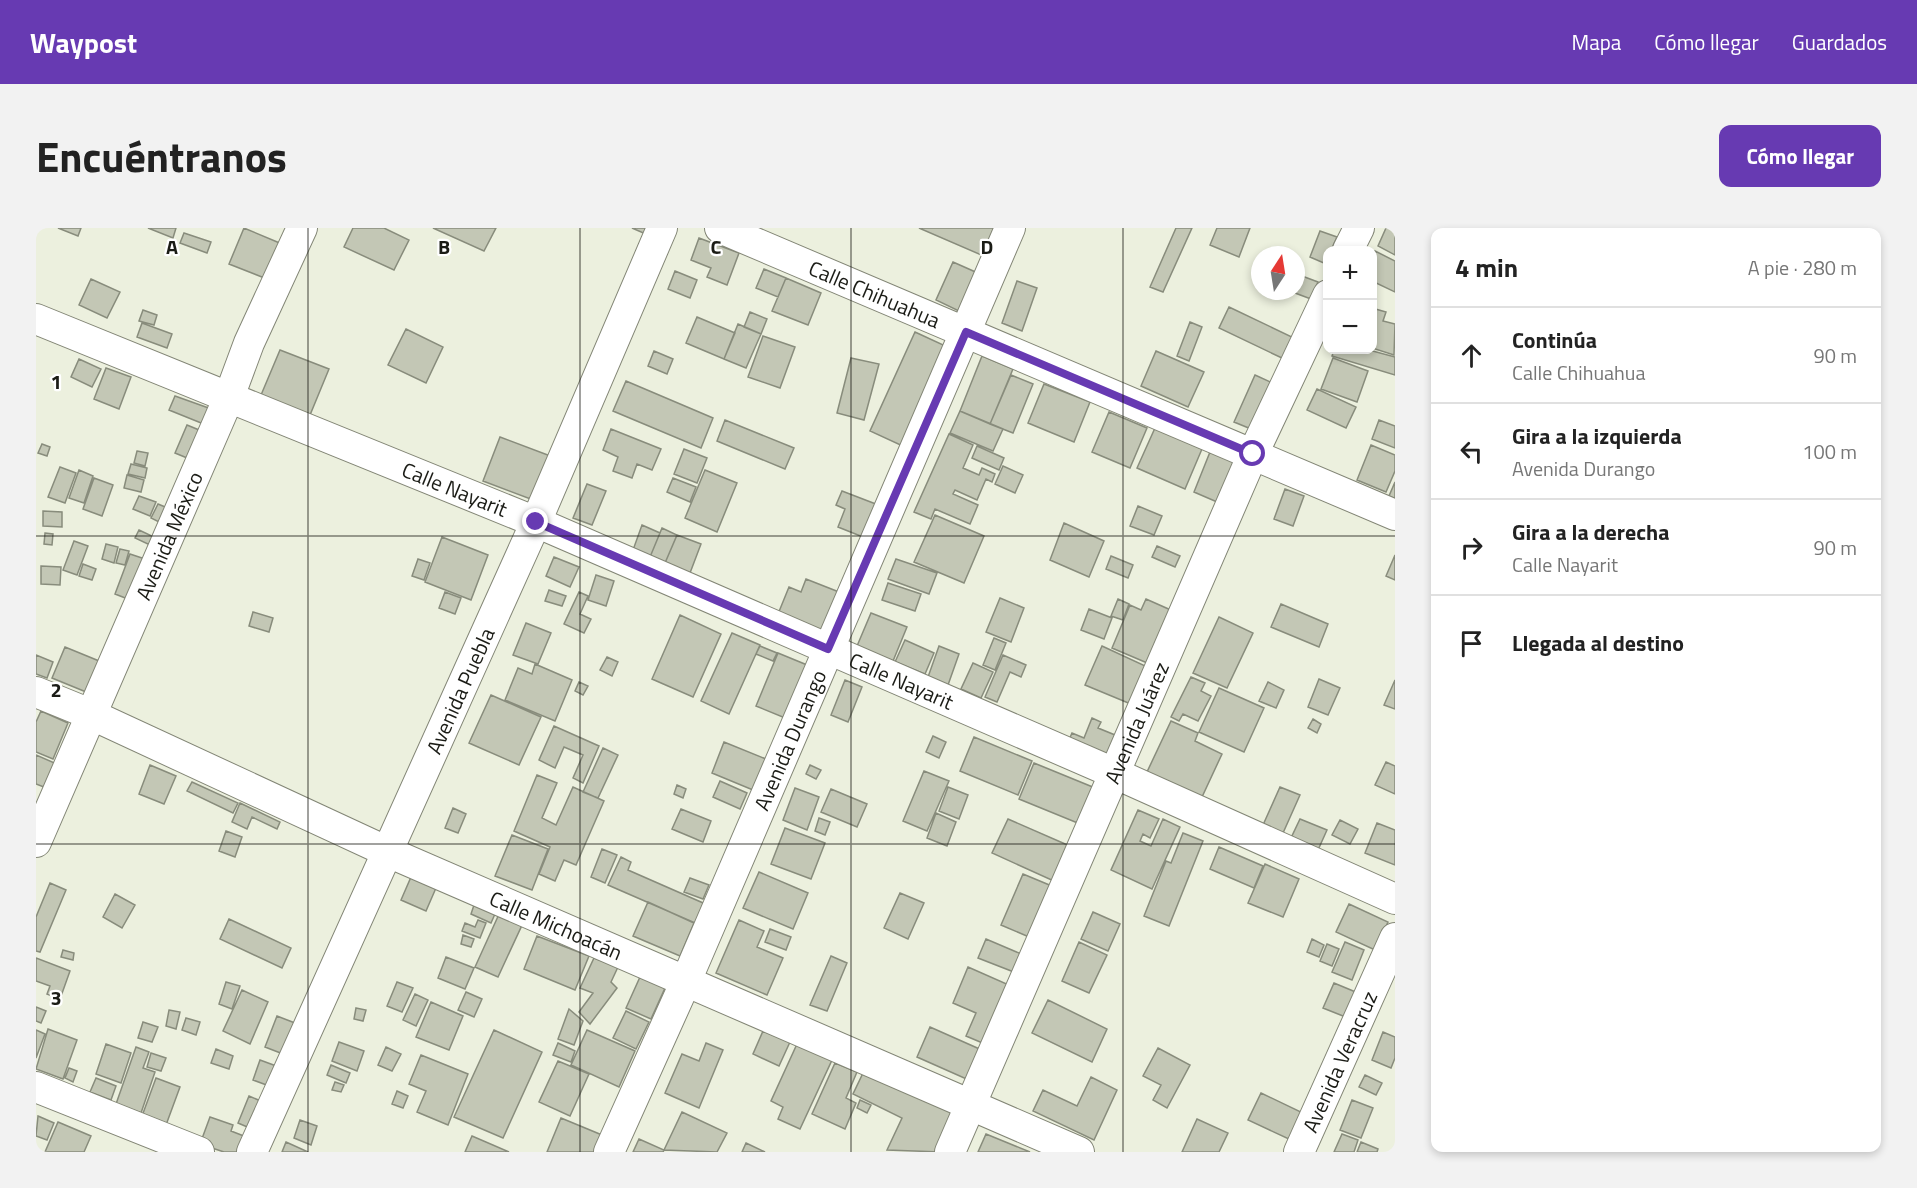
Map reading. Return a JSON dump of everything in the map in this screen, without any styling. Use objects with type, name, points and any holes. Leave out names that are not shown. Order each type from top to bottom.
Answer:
[{"type":"street","name":"Avenida México","points":[[36,842],[230,397],[249,343],[302,228]]},
{"type":"street","name":"Avenida Puebla","points":[[252,1152],[536,522],[662,228]]},
{"type":"street","name":"Calle Chihuahua","points":[[720,228],[1395,515]]},
{"type":"street","name":"Avenida Durango","points":[[609,1152],[686,981],[1010,228]]},
{"type":"street","points":[[1350,246],[1359,228]]},
{"type":"street","name":"Avenida Juárez","points":[[950,1152],[1253,454],[1326,300]]},
{"type":"street","name":"Calle Nayarit","points":[[36,319],[536,522],[1114,773],[1395,899]]},
{"type":"street","name":"Calle Michoacán","points":[[36,692],[90,714],[388,852],[1079,1152]]},
{"type":"street","name":"Avenida Veracruz","points":[[1299,1152],[1395,938]]},
{"type":"street","points":[[36,1087],[200,1152]]},
{"type":"building","points":[[58,228],[81,228],[78,236]]},
{"type":"building","points":[[148,228],[176,228],[173,238]]},
{"type":"building","points":[[244,228],[282,244],[267,279],[229,264]]},
{"type":"building","points":[[353,228],[384,228],[409,240],[394,270],[344,247]]},
{"type":"building","points":[[433,228],[496,228],[484,251]]},
{"type":"building","points":[[632,228],[651,228],[648,235]]},
{"type":"building","points":[[919,228],[998,228],[986,257]]},
{"type":"building","points":[[1176,228],[1192,228],[1163,292],[1150,287]]},
{"type":"building","points":[[1217,228],[1250,228],[1239,257],[1210,245]]},
{"type":"building","points":[[1386,228],[1395,228],[1395,255],[1378,246]]},
{"type":"building","points":[[1320,231],[1337,237],[1333,246],[1323,246],[1323,263],[1310,257]]},
{"type":"building","points":[[184,233],[211,242],[207,253],[180,243]]},
{"type":"building","points":[[699,238],[739,253],[727,285],[707,277],[711,268],[691,260]]},
{"type":"building","points":[[1377,252],[1395,261],[1395,292],[1377,283]]},
{"type":"building","points":[[953,262],[980,274],[963,313],[936,300]]},
{"type":"building","points":[[764,269],[786,278],[778,297],[756,288]]},
{"type":"building","points":[[675,271],[697,280],[690,298],[668,289]]},
{"type":"building","points":[[1305,277],[1318,282],[1311,299],[1305,297]]},
{"type":"building","points":[[786,278],[821,293],[808,325],[772,311]]},
{"type":"building","points":[[91,279],[120,292],[107,318],[79,305]]},
{"type":"building","points":[[1017,281],[1037,288],[1022,331],[1002,323]]},
{"type":"building","points":[[1229,307],[1294,338],[1284,359],[1219,328]]},
{"type":"building","points":[[1377,309],[1386,312],[1383,321],[1395,324],[1394,355],[1377,350]]},
{"type":"building","points":[[143,310],[157,315],[154,325],[139,321]]},
{"type":"building","points":[[750,312],[767,319],[761,334],[744,327]]},
{"type":"building","points":[[697,317],[735,333],[724,359],[686,343]]},
{"type":"building","points":[[1190,322],[1202,327],[1189,361],[1177,356]]},
{"type":"building","points":[[142,323],[172,334],[167,348],[137,337]]},
{"type":"building","points":[[738,324],[761,334],[746,368],[724,359]]},
{"type":"building","points":[[406,329],[443,347],[426,383],[388,365]]},
{"type":"building","points":[[915,332],[952,349],[907,448],[870,431]]},
{"type":"building","points":[[763,336],[795,347],[780,388],[748,377]]},
{"type":"building","points":[[280,350],[329,369],[310,415],[261,395]]},
{"type":"building","points":[[654,351],[673,359],[667,374],[648,366]]},
{"type":"building","points":[[1156,351],[1204,372],[1188,407],[1141,386]]},
{"type":"building","points":[[1377,352],[1395,357],[1395,375],[1332,356],[1333,354],[1377,354]]},
{"type":"building","points":[[982,356],[1013,369],[990,424],[960,411]]},
{"type":"building","points":[[851,358],[879,364],[864,420],[837,413]]},
{"type":"building","points":[[1333,358],[1368,371],[1357,402],[1321,389]]},
{"type":"building","points":[[79,359],[101,369],[92,387],[71,377]]},
{"type":"building","points":[[106,368],[131,377],[119,409],[94,399]]},
{"type":"building","points":[[1011,375],[1033,384],[1013,433],[990,424]]},
{"type":"building","points":[[1255,375],[1277,385],[1256,431],[1234,422]]},
{"type":"building","points":[[626,381],[713,418],[701,448],[613,411]]},
{"type":"building","points":[[1044,384],[1090,402],[1074,442],[1028,423]]},
{"type":"building","points":[[1317,389],[1356,407],[1346,428],[1307,410]]},
{"type":"building","points":[[175,396],[217,411],[211,427],[169,410]]},
{"type":"building","points":[[960,411],[1003,429],[993,451],[950,433]]},
{"type":"building","points":[[1109,412],[1147,428],[1130,468],[1092,452]]},
{"type":"building","points":[[725,420],[794,448],[785,469],[717,441]]},
{"type":"building","points":[[1379,420],[1395,426],[1395,448],[1372,439]]},
{"type":"building","points":[[187,425],[204,432],[192,460],[175,453]]},
{"type":"building","points":[[1155,428],[1202,449],[1185,489],[1137,468]]},
{"type":"building","points":[[611,429],[661,449],[652,470],[637,464],[632,478],[613,471],[618,457],[603,450]]},
{"type":"building","points":[[949,434],[973,445],[963,468],[979,475],[982,468],[995,474],[992,482],[986,479],[977,500],[955,490],[953,494],[978,505],[970,524],[935,509],[931,519],[914,512]]},
{"type":"building","points":[[500,437],[553,457],[536,501],[483,481]]},
{"type":"building","points":[[42,444],[50,447],[47,456],[38,453]]},
{"type":"building","points":[[1371,445],[1395,455],[1395,471],[1386,492],[1357,480]]},
{"type":"building","points":[[977,446],[1004,458],[999,470],[972,458]]},
{"type":"building","points":[[684,449],[707,458],[697,483],[674,474]]},
{"type":"building","points":[[137,451],[148,453],[145,466],[134,463]]},
{"type":"building","points":[[1210,452],[1240,464],[1224,505],[1194,492]]},
{"type":"building","points":[[131,464],[147,468],[145,478],[128,474]]},
{"type":"building","points":[[1003,466],[1023,475],[1015,493],[995,484]]},
{"type":"building","points":[[60,467],[76,473],[65,503],[48,497]]},
{"type":"building","points":[[79,470],[93,476],[84,503],[69,498]]},
{"type":"building","points":[[705,470],[737,483],[717,532],[685,518]]},
{"type":"building","points":[[127,475],[144,480],[141,492],[124,488]]},
{"type":"building","points":[[94,478],[113,485],[102,516],[83,509]]},
{"type":"building","points":[[673,478],[696,487],[690,502],[667,492]]},
{"type":"building","points":[[1395,482],[1395,499],[1389,496]]},
{"type":"building","points":[[587,484],[606,491],[592,525],[573,518]]},
{"type":"building","points":[[1285,489],[1304,496],[1293,526],[1274,519]]},
{"type":"building","points":[[842,491],[881,506],[868,539],[838,527],[845,509],[836,505]]},
{"type":"building","points":[[139,496],[156,502],[150,516],[133,509]]},
{"type":"building","points":[[158,504],[170,509],[163,524],[151,518]]},
{"type":"building","points":[[1138,506],[1162,516],[1154,535],[1130,526]]},
{"type":"building","points":[[43,511],[62,512],[62,527],[43,526]]},
{"type":"building","points":[[935,515],[984,536],[964,583],[914,562]]},
{"type":"building","points":[[1064,523],[1104,541],[1089,577],[1050,560]]},
{"type":"building","points":[[642,525],[660,533],[650,557],[633,550]]},
{"type":"building","points":[[662,528],[677,535],[665,563],[650,557]]},
{"type":"building","points":[[139,530],[154,537],[150,545],[135,538]]},
{"type":"building","points":[[45,533],[53,534],[52,545],[44,544]]},
{"type":"building","points":[[677,535],[701,544],[690,573],[665,563]]},
{"type":"building","points":[[442,537],[488,555],[471,600],[425,582]]},
{"type":"building","points":[[74,541],[88,546],[77,575],[63,570]]},
{"type":"building","points":[[106,544],[118,547],[114,563],[102,559]]},
{"type":"building","points":[[1157,546],[1180,556],[1175,567],[1152,557]]},
{"type":"building","points":[[120,549],[129,551],[125,565],[116,563]]},
{"type":"building","points":[[130,554],[148,560],[133,601],[115,594]]},
{"type":"building","points":[[1395,555],[1395,580],[1386,576]]},
{"type":"building","points":[[1111,556],[1133,565],[1128,578],[1106,569]]},
{"type":"building","points":[[554,557],[579,567],[570,587],[546,576]]},
{"type":"building","points":[[418,559],[430,563],[424,580],[412,576]]},
{"type":"building","points":[[896,559],[937,573],[929,594],[888,579]]},
{"type":"building","points":[[83,564],[96,569],[92,580],[79,576]]},
{"type":"building","points":[[41,566],[61,567],[60,585],[41,584]]},
{"type":"building","points":[[596,575],[614,581],[606,606],[588,600]]},
{"type":"building","points":[[806,579],[839,592],[822,632],[778,614],[789,587],[801,592]]},
{"type":"building","points":[[888,583],[921,594],[915,611],[882,600]]},
{"type":"building","points":[[549,590],[566,596],[562,606],[545,601]]},
{"type":"building","points":[[445,592],[461,598],[455,614],[439,608]]},
{"type":"building","points":[[579,592],[588,596],[580,614],[591,619],[584,633],[564,624]]},
{"type":"building","points":[[1000,598],[1024,608],[1011,642],[986,632]]},
{"type":"building","points":[[1118,599],[1129,604],[1123,620],[1111,616]]},
{"type":"building","points":[[1146,599],[1182,615],[1159,668],[1112,648],[1130,605],[1141,610]]},
{"type":"building","points":[[1281,604],[1328,624],[1319,647],[1271,627]]},
{"type":"building","points":[[1089,609],[1112,618],[1104,639],[1081,630]]},
{"type":"building","points":[[253,612],[273,618],[269,632],[249,626]]},
{"type":"building","points":[[871,613],[907,627],[893,661],[857,646]]},
{"type":"building","points":[[680,615],[721,634],[693,697],[652,679]]},
{"type":"building","points":[[1219,617],[1253,633],[1227,688],[1193,673]]},
{"type":"building","points":[[526,623],[551,633],[538,664],[513,655]]},
{"type":"building","points":[[732,633],[760,645],[729,714],[701,701]]},
{"type":"building","points":[[994,638],[1006,643],[995,670],[983,665]]},
{"type":"building","points":[[905,640],[934,653],[925,674],[895,662]]},
{"type":"building","points":[[760,646],[777,653],[773,661],[756,654]]},
{"type":"building","points":[[939,646],[959,654],[948,685],[928,677]]},
{"type":"building","points":[[1102,646],[1154,670],[1138,707],[1085,685]]},
{"type":"building","points":[[65,647],[104,663],[91,694],[52,678]]},
{"type":"building","points":[[778,653],[812,667],[790,720],[756,706]]},
{"type":"building","points":[[36,655],[53,662],[47,678],[36,674]]},
{"type":"building","points":[[1003,655],[1026,665],[1021,677],[1010,672],[997,702],[985,697]]},
{"type":"building","points":[[607,657],[618,662],[612,676],[600,670]]},
{"type":"building","points":[[973,663],[993,672],[981,698],[961,689]]},
{"type":"building","points":[[535,664],[572,680],[555,721],[505,700],[518,668],[532,674]]},
{"type":"building","points":[[1191,677],[1205,683],[1201,691],[1211,696],[1198,721],[1183,714],[1179,721],[1171,717]]},
{"type":"building","points":[[1319,679],[1340,688],[1328,715],[1308,707]]},
{"type":"building","points":[[845,680],[862,687],[848,722],[831,715]]},
{"type":"building","points":[[1395,680],[1395,709],[1384,705]]},
{"type":"building","points":[[579,682],[588,686],[583,695],[575,691]]},
{"type":"building","points":[[1268,682],[1284,690],[1276,708],[1259,701]]},
{"type":"building","points":[[1219,688],[1264,708],[1244,752],[1199,732]]},
{"type":"building","points":[[491,695],[541,717],[519,765],[469,743]]},
{"type":"building","points":[[41,711],[68,723],[53,759],[36,752],[36,722]]},
{"type":"building","points":[[1092,718],[1101,722],[1098,728],[1120,737],[1110,760],[1068,742],[1072,733],[1084,738]]},
{"type":"building","points":[[1313,719],[1321,724],[1317,733],[1308,728]]},
{"type":"building","points":[[1171,721],[1198,733],[1195,741],[1222,754],[1202,797],[1147,772]]},
{"type":"building","points":[[554,726],[599,746],[583,783],[573,778],[583,755],[564,747],[555,768],[539,760]]},
{"type":"building","points":[[933,736],[946,742],[939,758],[926,752]]},
{"type":"building","points":[[974,737],[1032,761],[1018,795],[960,771]]},
{"type":"building","points":[[724,742],[766,759],[753,790],[712,773]]},
{"type":"building","points":[[603,748],[618,755],[598,798],[583,792]]},
{"type":"building","points":[[36,755],[59,765],[49,789],[36,784]]},
{"type":"building","points":[[1386,762],[1395,766],[1395,794],[1375,785]]},
{"type":"building","points":[[1034,763],[1100,790],[1085,826],[1019,799]]},
{"type":"building","points":[[150,765],[176,776],[164,804],[139,794]]},
{"type":"building","points":[[810,765],[821,770],[816,779],[806,774]]},
{"type":"building","points":[[924,771],[949,781],[927,831],[903,821]]},
{"type":"building","points":[[537,775],[557,783],[542,818],[556,825],[573,787],[604,801],[576,865],[564,860],[555,881],[539,874],[550,847],[514,831]]},
{"type":"building","points":[[720,781],[747,793],[740,809],[713,797]]},
{"type":"building","points":[[192,782],[238,803],[233,813],[187,791]]},
{"type":"building","points":[[677,785],[686,789],[683,798],[674,794]]},
{"type":"building","points":[[948,787],[968,795],[959,819],[939,811]]},
{"type":"building","points":[[1280,787],[1300,795],[1283,833],[1263,825]]},
{"type":"building","points":[[795,788],[819,797],[807,830],[783,820]]},
{"type":"building","points":[[831,789],[867,804],[857,827],[821,812]]},
{"type":"building","points":[[240,803],[280,822],[277,829],[252,817],[247,829],[232,822]]},
{"type":"building","points":[[453,808],[466,814],[458,833],[445,828]]},
{"type":"building","points":[[681,809],[711,821],[703,842],[672,829]]},
{"type":"building","points":[[1138,810],[1159,819],[1150,838],[1143,834],[1140,841],[1151,846],[1163,819],[1180,827],[1152,889],[1111,870]]},
{"type":"building","points":[[936,813],[956,822],[947,846],[927,838]]},
{"type":"building","points":[[819,818],[830,822],[825,835],[815,831]]},
{"type":"building","points":[[1008,819],[1072,847],[1056,882],[992,853]]},
{"type":"building","points":[[1300,819],[1327,830],[1318,850],[1291,838]]},
{"type":"building","points":[[1340,820],[1358,829],[1350,844],[1332,835]]},
{"type":"building","points":[[1377,823],[1395,830],[1395,865],[1365,853]]},
{"type":"building","points":[[785,828],[825,843],[811,879],[771,864]]},
{"type":"building","points":[[226,831],[242,837],[235,857],[219,851]]},
{"type":"building","points":[[1183,833],[1203,841],[1169,926],[1144,916],[1166,861],[1171,863]]},
{"type":"building","points":[[512,835],[548,849],[532,890],[495,876]]},
{"type":"building","points":[[1219,847],[1263,866],[1254,888],[1210,869]]},
{"type":"building","points":[[602,849],[617,855],[605,883],[591,877]]},
{"type":"building","points":[[621,857],[631,862],[628,870],[710,906],[702,926],[608,885]]},
{"type":"building","points":[[1265,864],[1299,879],[1283,917],[1248,903]]},
{"type":"building","points":[[759,872],[808,893],[793,929],[743,908]]},
{"type":"building","points":[[1023,874],[1059,889],[1036,940],[1001,925]]},
{"type":"building","points":[[411,877],[436,888],[426,911],[401,900]]},
{"type":"building","points":[[690,878],[709,885],[703,899],[684,892]]},
{"type":"building","points":[[50,883],[66,890],[40,952],[36,951],[36,917]]},
{"type":"building","points":[[900,893],[924,903],[908,939],[884,928]]},
{"type":"building","points":[[115,894],[135,905],[122,928],[103,917]]},
{"type":"building","points":[[648,902],[694,923],[680,956],[633,936]]},
{"type":"building","points":[[1349,904],[1388,922],[1375,950],[1336,932]]},
{"type":"building","points":[[474,905],[495,914],[491,923],[471,914]]},
{"type":"building","points":[[500,912],[523,923],[498,977],[475,967]]},
{"type":"building","points":[[1093,912],[1120,924],[1108,951],[1081,939]]},
{"type":"building","points":[[229,919],[291,948],[282,968],[220,939]]},
{"type":"building","points":[[478,920],[486,923],[480,938],[462,931],[465,923],[475,927]]},
{"type":"building","points":[[739,920],[764,931],[757,947],[783,958],[767,995],[716,973]]},
{"type":"building","points":[[770,929],[791,937],[786,950],[765,942]]},
{"type":"building","points":[[463,935],[474,939],[471,947],[461,944]]},
{"type":"building","points":[[537,936],[589,956],[575,990],[524,969]]},
{"type":"building","points":[[986,939],[1026,956],[1019,974],[978,958]]},
{"type":"building","points":[[1312,939],[1324,945],[1319,957],[1307,952]]},
{"type":"building","points":[[1079,942],[1107,955],[1089,993],[1062,981]]},
{"type":"building","points":[[1345,942],[1364,950],[1352,980],[1332,972]]},
{"type":"building","points":[[1327,944],[1339,949],[1332,966],[1320,961]]},
{"type":"building","points":[[63,950],[74,953],[73,960],[61,957]]},
{"type":"building","points":[[831,956],[847,963],[827,1011],[810,1005]]},
{"type":"building","points":[[446,957],[474,968],[465,989],[438,978]]},
{"type":"building","points":[[36,958],[70,971],[60,999],[47,994],[50,986],[36,981]]},
{"type":"building","points":[[594,958],[618,967],[611,982],[617,988],[590,1024],[579,1012],[593,993],[580,988]]},
{"type":"building","points":[[968,967],[1018,989],[992,1047],[966,1036],[976,1013],[953,1003]]},
{"type":"building","points":[[640,977],[665,988],[651,1019],[626,1008]]},
{"type":"building","points":[[226,982],[240,986],[232,1009],[219,1004]]},
{"type":"building","points":[[397,982],[413,988],[402,1012],[387,1006]]},
{"type":"building","points":[[1334,983],[1358,993],[1348,1018],[1323,1008]]},
{"type":"building","points":[[242,990],[268,1002],[250,1044],[223,1031]]},
{"type":"building","points":[[466,992],[482,999],[474,1017],[458,1010]]},
{"type":"building","points":[[415,994],[428,1000],[416,1026],[403,1020]]},
{"type":"building","points":[[1048,1000],[1107,1029],[1092,1062],[1032,1033]]},
{"type":"building","points":[[431,1002],[463,1016],[449,1050],[416,1037]]},
{"type":"building","points":[[36,1007],[46,1011],[41,1023],[36,1021]]},
{"type":"building","points":[[356,1008],[366,1010],[363,1021],[354,1019]]},
{"type":"building","points":[[569,1009],[583,1021],[574,1045],[558,1039]]},
{"type":"building","points":[[169,1010],[180,1012],[176,1029],[166,1026]]},
{"type":"building","points":[[626,1011],[649,1022],[636,1049],[613,1038]]},
{"type":"building","points":[[277,1016],[295,1023],[283,1054],[265,1047]]},
{"type":"building","points":[[186,1018],[200,1022],[196,1035],[182,1030]]},
{"type":"building","points":[[143,1022],[158,1027],[152,1042],[138,1038]]},
{"type":"building","points":[[930,1027],[984,1051],[971,1081],[917,1057]]},
{"type":"building","points":[[48,1029],[77,1040],[63,1079],[36,1069]]},
{"type":"building","points":[[36,1030],[45,1034],[36,1058]]},
{"type":"building","points":[[494,1030],[542,1052],[503,1138],[454,1117]]},
{"type":"building","points":[[587,1030],[635,1051],[619,1087],[571,1065]]},
{"type":"building","points":[[763,1031],[790,1042],[779,1066],[753,1054]]},
{"type":"building","points":[[1383,1032],[1395,1037],[1395,1058],[1391,1068],[1372,1060]]},
{"type":"building","points":[[339,1042],[364,1051],[357,1071],[332,1061]]},
{"type":"building","points":[[558,1043],[575,1051],[571,1062],[553,1055]]},
{"type":"building","points":[[706,1043],[723,1050],[699,1108],[665,1093],[682,1054],[699,1061]]},
{"type":"building","points":[[106,1044],[131,1053],[121,1083],[96,1074]]},
{"type":"building","points":[[797,1044],[832,1060],[800,1129],[778,1119],[783,1107],[771,1101]]},
{"type":"building","points":[[136,1047],[149,1052],[143,1068],[155,1072],[141,1113],[116,1104]]},
{"type":"building","points":[[386,1047],[401,1054],[392,1071],[378,1065]]},
{"type":"building","points":[[1158,1048],[1190,1065],[1167,1108],[1153,1100],[1161,1085],[1143,1076]]},
{"type":"building","points":[[216,1049],[233,1056],[229,1069],[211,1063]]},
{"type":"building","points":[[151,1053],[166,1058],[161,1071],[147,1067]]},
{"type":"building","points":[[421,1055],[468,1074],[448,1125],[417,1112],[426,1091],[409,1084]]},
{"type":"building","points":[[260,1060],[279,1067],[272,1087],[253,1080]]},
{"type":"building","points":[[558,1061],[589,1074],[570,1116],[539,1102]]},
{"type":"building","points":[[835,1063],[857,1072],[846,1098],[856,1103],[845,1129],[812,1114]]},
{"type":"building","points":[[331,1065],[350,1073],[346,1083],[327,1075]]},
{"type":"building","points":[[69,1068],[77,1071],[73,1082],[65,1078]]},
{"type":"building","points":[[864,1071],[959,1116],[941,1152],[887,1150],[902,1118],[853,1094]]},
{"type":"building","points":[[1365,1075],[1382,1083],[1376,1095],[1359,1087]]},
{"type":"building","points":[[1091,1077],[1117,1090],[1094,1140],[1033,1111],[1043,1090],[1077,1106]]},
{"type":"building","points":[[96,1078],[116,1086],[111,1100],[90,1092]]},
{"type":"building","points":[[156,1078],[180,1087],[166,1125],[142,1116]]},
{"type":"building","points":[[335,1082],[344,1085],[341,1092],[332,1090]]},
{"type":"building","points":[[397,1091],[408,1096],[403,1108],[392,1104]]},
{"type":"building","points":[[1261,1093],[1303,1113],[1291,1140],[1248,1120]]},
{"type":"building","points":[[249,1096],[263,1102],[252,1129],[238,1123]]},
{"type":"building","points":[[860,1100],[871,1105],[867,1113],[857,1108]]},
{"type":"building","points":[[1352,1100],[1373,1108],[1361,1138],[1340,1130]]},
{"type":"building","points":[[682,1112],[727,1133],[717,1152],[664,1150]]},
{"type":"building","points":[[38,1116],[54,1123],[47,1140],[36,1136]]},
{"type":"building","points":[[210,1117],[233,1125],[231,1131],[249,1138],[244,1152],[224,1152],[200,1144]]},
{"type":"building","points":[[561,1118],[602,1135],[595,1152],[547,1152]]},
{"type":"building","points":[[1197,1119],[1228,1133],[1219,1152],[1182,1152]]},
{"type":"building","points":[[300,1120],[317,1126],[311,1145],[294,1138]]},
{"type":"building","points":[[58,1122],[91,1136],[84,1152],[45,1152]]},
{"type":"building","points":[[986,1134],[1030,1152],[978,1152]]},
{"type":"building","points":[[1342,1134],[1358,1140],[1354,1152],[1334,1152]]},
{"type":"building","points":[[472,1136],[509,1152],[465,1152]]},
{"type":"building","points":[[639,1139],[664,1150],[663,1152],[633,1152]]},
{"type":"building","points":[[286,1142],[308,1152],[282,1152]]},
{"type":"building","points":[[1361,1142],[1378,1149],[1377,1152],[1357,1152]]},
{"type":"building","points":[[746,1143],[765,1152],[742,1152]]},
{"type":"route","points":[[536,522],[828,649],[966,332],[1253,454]]}]
